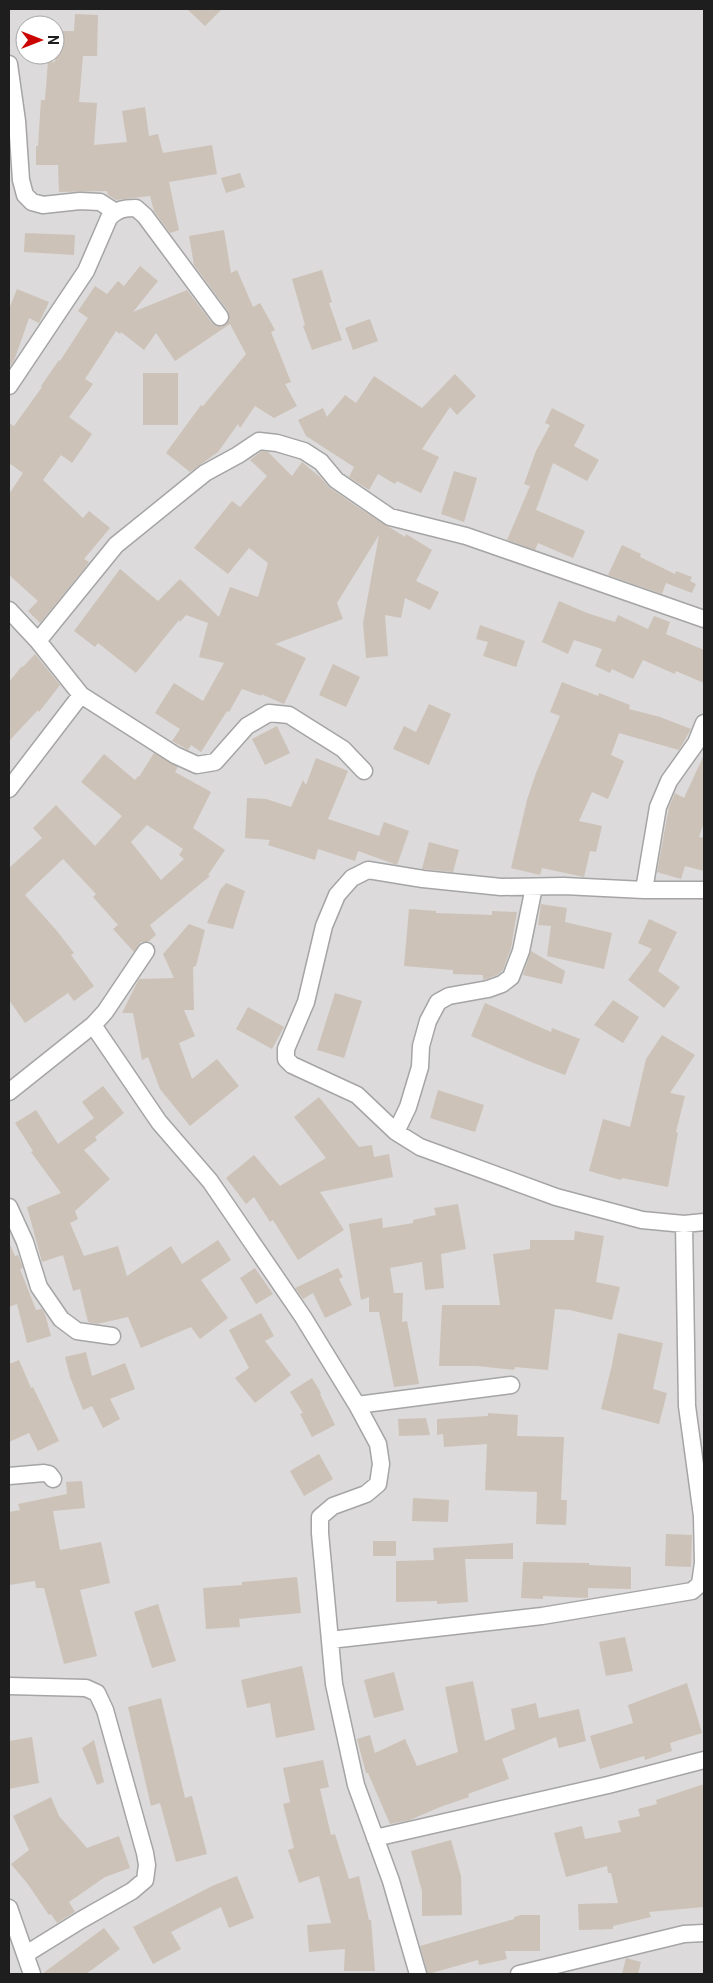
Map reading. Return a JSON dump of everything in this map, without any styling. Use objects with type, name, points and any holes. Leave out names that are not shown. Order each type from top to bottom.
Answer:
[{"type":"street","points":[[9,64],[24,195],[32,202],[43,205],[80,201],[100,202],[114,211]]},
{"type":"street","points":[[9,386],[86,271],[109,218],[114,211],[124,208],[136,208],[145,216],[220,317]]},
{"type":"street","points":[[38,641],[116,545],[206,473],[259,441],[277,443],[304,451],[320,462],[336,480],[390,517],[466,536],[704,619]]},
{"type":"street","points":[[9,610],[38,641],[81,695],[175,755],[197,765],[216,762],[246,726],[269,713],[290,715],[343,749],[364,771]]},
{"type":"street","points":[[9,789],[81,695]]},
{"type":"street","points":[[644,890],[658,807],[669,781],[696,743],[704,723]]},
{"type":"street","points":[[704,890],[644,890],[564,886],[501,887],[423,879],[368,870],[352,878],[337,895],[324,926],[306,1002],[286,1049],[286,1059],[292,1065],[357,1095],[396,1132],[420,1147],[556,1197],[642,1220],[684,1224],[704,1222]]},
{"type":"street","points":[[396,1132],[408,1107],[420,1067],[421,1046],[428,1021],[438,1002],[449,996],[488,989],[502,984],[512,977],[521,951],[534,887]]},
{"type":"street","points":[[9,1092],[93,1025],[106,1012],[146,951]]},
{"type":"street","points":[[93,1025],[160,1122],[210,1181],[303,1317],[357,1405],[378,1444],[381,1464],[378,1484],[366,1494],[333,1506],[320,1517],[334,1684],[354,1776],[392,1881],[418,1974]]},
{"type":"street","points":[[9,1207],[24,1242],[39,1288],[60,1319],[78,1331],[112,1336]]},
{"type":"street","points":[[330,1640],[542,1616],[692,1591],[700,1584],[703,1563],[703,1516],[687,1406],[684,1224]]},
{"type":"street","points":[[357,1405],[511,1385]]},
{"type":"street","points":[[9,1476],[44,1473],[49,1474],[52,1479]]},
{"type":"street","points":[[9,1686],[86,1688],[97,1693],[106,1710],[147,1865],[145,1880],[132,1891],[26,1954]]},
{"type":"street","points":[[375,1838],[451,1819],[608,1785],[704,1760]]},
{"type":"street","points":[[9,1908],[32,1974]]},
{"type":"street","points":[[520,1974],[684,1934],[704,1933]]},
{"type":"shaded area","points":[[9,9],[704,9],[704,1974],[9,1974]]},
{"type":"building","points":[[187,9],[222,9],[205,26]]},
{"type":"building","points":[[75,14],[98,15],[97,56],[83,56],[79,102],[97,103],[94,145],[127,142],[122,111],[145,107],[149,136],[158,134],[163,153],[212,145],[217,174],[169,182],[179,230],[170,233],[154,211],[150,196],[116,200],[108,195],[107,191],[59,192],[58,165],[36,165],[41,100],[45,100],[48,65],[65,65],[65,31],[74,31]]},
{"type":"building","points":[[240,173],[245,187],[226,193],[221,178]]},
{"type":"building","points":[[224,230],[231,273],[237,270],[253,307],[260,303],[275,330],[271,332],[291,382],[285,384],[297,406],[274,418],[255,406],[240,428],[238,424],[218,452],[190,472],[166,453],[201,405],[203,406],[246,354],[230,324],[175,361],[156,333],[144,350],[121,332],[120,334],[116,331],[85,379],[93,384],[69,417],[92,434],[72,463],[61,455],[43,480],[83,518],[89,511],[110,528],[84,559],[89,562],[84,569],[40,623],[28,611],[38,601],[9,575],[9,494],[23,473],[9,463],[9,423],[14,426],[88,318],[78,311],[95,286],[107,294],[118,281],[124,286],[140,266],[158,281],[133,312],[187,290],[212,323],[221,327],[226,325],[229,320],[228,311],[194,265],[189,236]]},
{"type":"building","points":[[25,233],[75,235],[74,255],[24,252]]},
{"type":"building","points":[[322,270],[332,302],[329,303],[342,340],[312,350],[303,326],[305,325],[292,279]]},
{"type":"building","points":[[17,289],[49,302],[39,323],[29,318],[14,361],[9,368],[9,309]]},
{"type":"building","points":[[370,319],[378,341],[353,350],[345,328]]},
{"type":"building","points":[[143,373],[178,373],[178,425],[143,425]]},
{"type":"building","points":[[455,374],[476,396],[457,415],[450,407],[422,449],[439,457],[421,493],[397,481],[395,484],[378,474],[369,490],[349,477],[354,467],[306,436],[298,420],[323,408],[327,417],[345,395],[356,403],[374,376],[422,408]]},
{"type":"building","points":[[552,408],[585,425],[574,446],[599,460],[587,481],[553,463],[536,510],[585,531],[573,558],[538,543],[535,550],[507,540],[530,486],[524,484],[536,451],[550,425],[545,423]]},
{"type":"building","points":[[262,451],[268,452],[292,476],[302,462],[330,488],[359,508],[405,537],[406,534],[432,550],[416,581],[439,592],[430,610],[405,598],[401,618],[385,615],[388,656],[366,658],[363,623],[379,535],[337,603],[343,619],[275,644],[306,658],[284,704],[261,694],[262,696],[242,689],[229,712],[227,711],[201,752],[191,745],[188,750],[172,741],[180,729],[155,713],[174,683],[203,701],[224,663],[199,657],[208,623],[186,615],[180,622],[179,620],[136,673],[98,643],[95,647],[74,631],[120,569],[158,601],[180,579],[219,617],[230,587],[258,597],[268,563],[249,548],[228,574],[194,548],[232,501],[240,507],[267,476],[250,460]]},
{"type":"building","points":[[454,471],[477,478],[464,522],[441,514]]},
{"type":"building","points":[[622,545],[641,554],[640,557],[675,574],[676,571],[692,577],[690,581],[696,584],[692,593],[666,583],[662,594],[608,575]]},
{"type":"building","points":[[559,601],[615,622],[618,615],[648,629],[654,616],[670,622],[666,634],[704,650],[704,683],[676,671],[675,674],[643,660],[633,679],[612,669],[610,673],[595,666],[602,649],[574,640],[568,654],[542,642]]},
{"type":"building","points":[[480,625],[525,641],[516,667],[483,656],[488,642],[476,639]]},
{"type":"building","points":[[35,654],[60,685],[39,712],[38,710],[9,741],[9,682]]},
{"type":"building","points":[[333,664],[360,677],[346,707],[319,695]]},
{"type":"building","points":[[562,682],[598,696],[599,693],[630,705],[629,709],[660,717],[691,729],[679,750],[619,733],[611,755],[624,761],[608,799],[592,792],[579,821],[602,826],[596,852],[590,851],[584,877],[542,868],[540,875],[511,868],[527,800],[560,716],[550,712]]},
{"type":"building","points":[[429,704],[451,714],[429,765],[393,749],[404,726],[416,732]]},
{"type":"building","points":[[277,726],[290,753],[265,765],[252,739]]},
{"type":"building","points":[[154,753],[178,767],[175,772],[211,792],[193,828],[225,850],[208,875],[210,876],[150,925],[156,935],[148,942],[141,942],[134,952],[113,929],[118,925],[93,897],[96,894],[63,859],[25,895],[74,953],[71,955],[94,986],[74,1001],[68,993],[25,1023],[9,1000],[9,868],[42,838],[33,828],[56,805],[95,846],[122,816],[81,782],[104,754],[135,780],[139,777]],"holes":[[[147,825],[183,849],[179,855],[184,859],[161,880],[131,842]]]},
{"type":"building","points":[[704,755],[704,822],[699,837],[704,838],[704,871],[685,866],[681,879],[657,872],[669,807],[675,793],[684,798]]},
{"type":"building","points":[[316,758],[348,771],[328,819],[379,836],[384,822],[409,831],[397,865],[358,851],[355,861],[318,849],[315,860],[268,845],[270,840],[245,838],[247,798],[266,799],[291,807],[303,780],[306,785]]},
{"type":"building","points":[[429,842],[459,850],[453,872],[422,869]]},
{"type":"building","points":[[226,883],[245,891],[233,929],[207,923],[220,890]]},
{"type":"building","points":[[541,904],[567,908],[565,922],[612,933],[604,969],[547,956],[551,926],[538,925]]},
{"type":"building","points":[[409,909],[436,911],[436,913],[492,915],[492,911],[517,912],[511,948],[503,970],[497,975],[483,980],[483,975],[453,974],[453,970],[404,966]]},
{"type":"building","points":[[649,919],[677,932],[658,971],[680,987],[664,1008],[628,980],[652,949],[638,943]]},
{"type":"building","points":[[189,924],[205,930],[196,966],[193,967],[194,1010],[184,1010],[195,1036],[179,1043],[192,1079],[217,1059],[239,1086],[190,1126],[160,1089],[148,1057],[142,1060],[133,1013],[122,1013],[139,979],[174,978],[163,954]]},
{"type":"building","points":[[531,951],[565,971],[562,984],[523,975]]},
{"type":"building","points":[[335,993],[362,1001],[344,1058],[317,1050]]},
{"type":"building","points":[[613,1000],[639,1017],[623,1043],[594,1025]]},
{"type":"building","points":[[485,1003],[551,1032],[552,1028],[580,1039],[565,1075],[471,1036]]},
{"type":"building","points":[[248,1007],[284,1027],[272,1049],[236,1029]]},
{"type":"building","points":[[662,1035],[695,1055],[670,1093],[685,1096],[676,1132],[678,1133],[668,1187],[622,1178],[621,1180],[589,1171],[603,1119],[630,1127],[646,1059]]},
{"type":"building","points":[[103,1086],[124,1113],[95,1137],[97,1140],[84,1150],[110,1179],[75,1211],[78,1219],[70,1223],[84,1256],[118,1246],[127,1276],[171,1246],[182,1264],[218,1240],[231,1260],[201,1280],[228,1318],[200,1339],[191,1327],[141,1348],[128,1317],[97,1324],[88,1322],[80,1289],[73,1291],[63,1255],[42,1262],[27,1207],[61,1193],[31,1152],[33,1151],[15,1123],[36,1110],[58,1144],[94,1118],[82,1102]]},
{"type":"building","points":[[438,1090],[484,1105],[475,1132],[430,1118]]},
{"type":"building","points":[[319,1097],[359,1147],[372,1145],[374,1157],[389,1154],[393,1177],[320,1192],[344,1230],[298,1260],[273,1220],[270,1222],[254,1197],[246,1204],[226,1178],[254,1155],[280,1186],[326,1158],[294,1117]]},
{"type":"building","points":[[458,1204],[466,1249],[441,1254],[444,1288],[425,1290],[422,1262],[390,1268],[394,1293],[403,1293],[402,1322],[407,1321],[419,1384],[394,1387],[379,1312],[369,1312],[369,1297],[361,1300],[349,1224],[382,1218],[383,1228],[413,1223],[413,1220],[436,1215],[434,1208]]},
{"type":"building","points":[[575,1231],[604,1236],[596,1282],[620,1287],[612,1320],[570,1310],[555,1309],[548,1370],[515,1367],[514,1370],[477,1366],[439,1366],[442,1305],[500,1305],[493,1254],[530,1249],[530,1240],[574,1240]]},
{"type":"building","points":[[9,1242],[15,1256],[18,1255],[23,1268],[20,1269],[36,1310],[42,1309],[45,1314],[51,1336],[27,1343],[17,1304],[9,1307]]},
{"type":"building","points":[[255,1268],[273,1294],[256,1304],[240,1278]]},
{"type":"building","points":[[338,1268],[343,1277],[339,1279],[352,1305],[325,1318],[313,1293],[303,1299],[295,1288]]},
{"type":"building","points":[[261,1313],[274,1336],[265,1341],[291,1375],[255,1403],[235,1378],[249,1368],[229,1330]]},
{"type":"building","points":[[618,1333],[663,1343],[653,1389],[667,1393],[659,1424],[601,1409]]},
{"type":"building","points":[[86,1352],[92,1376],[125,1363],[135,1389],[110,1399],[120,1419],[103,1428],[92,1406],[83,1410],[70,1377],[65,1357]]},
{"type":"building","points":[[19,1360],[31,1388],[33,1387],[59,1441],[38,1451],[29,1433],[9,1442],[9,1364]]},
{"type":"building","points":[[312,1378],[335,1425],[312,1437],[300,1414],[303,1413],[290,1392]]},
{"type":"building","points":[[488,1413],[518,1415],[517,1436],[564,1437],[561,1500],[567,1500],[566,1525],[536,1524],[537,1492],[485,1490],[487,1444],[444,1447],[443,1434],[437,1435],[437,1419],[488,1416]]},
{"type":"building","points":[[426,1418],[430,1435],[399,1436],[398,1419]]},
{"type":"building","points":[[319,1454],[333,1479],[304,1496],[290,1471]]},
{"type":"building","points":[[82,1481],[85,1508],[53,1511],[60,1550],[101,1542],[110,1583],[80,1590],[97,1656],[64,1664],[44,1588],[36,1588],[35,1581],[9,1585],[9,1512],[20,1510],[18,1504],[67,1494],[66,1482]]},
{"type":"building","points":[[413,1498],[449,1500],[448,1522],[412,1521]]},
{"type":"building","points":[[666,1534],[692,1535],[691,1567],[665,1566]]},
{"type":"building","points":[[373,1541],[396,1541],[396,1556],[373,1556]]},
{"type":"building","points":[[513,1543],[513,1559],[465,1559],[468,1602],[437,1604],[437,1601],[396,1602],[396,1561],[434,1560],[433,1548]]},
{"type":"building","points":[[523,1562],[589,1563],[589,1565],[631,1567],[631,1589],[588,1588],[588,1598],[543,1596],[543,1599],[521,1598]]},
{"type":"building","points":[[297,1577],[301,1613],[239,1619],[240,1627],[206,1629],[203,1588],[242,1585],[242,1582]]},
{"type":"building","points":[[158,1604],[176,1661],[152,1668],[134,1612]]},
{"type":"building","points":[[625,1637],[633,1671],[606,1676],[599,1642]]},
{"type":"building","points":[[302,1666],[315,1730],[276,1738],[270,1703],[247,1708],[241,1680]]},
{"type":"building","points":[[394,1672],[404,1710],[374,1718],[364,1680]]},
{"type":"building","points":[[473,1681],[485,1741],[515,1729],[511,1709],[536,1703],[539,1718],[579,1709],[586,1741],[559,1748],[556,1737],[502,1759],[509,1779],[468,1794],[469,1797],[410,1820],[390,1824],[368,1773],[366,1773],[357,1739],[370,1735],[375,1753],[405,1739],[417,1766],[458,1752],[445,1687]]},
{"type":"building","points":[[687,1683],[702,1733],[670,1743],[672,1751],[645,1760],[644,1756],[600,1769],[590,1736],[633,1723],[628,1705]]},
{"type":"building","points":[[161,1698],[185,1798],[192,1796],[207,1854],[176,1862],[160,1803],[151,1806],[128,1707]]},
{"type":"building","points":[[32,1737],[39,1783],[9,1789],[9,1741]]},
{"type":"building","points":[[94,1740],[104,1782],[97,1785],[82,1748]]},
{"type":"building","points":[[323,1760],[329,1787],[320,1789],[331,1835],[335,1834],[349,1879],[359,1876],[369,1920],[371,1920],[375,1971],[344,1971],[345,1949],[309,1952],[307,1925],[331,1923],[319,1876],[299,1883],[288,1850],[294,1848],[283,1804],[290,1802],[283,1768]]},
{"type":"building","points":[[704,1784],[704,1907],[649,1912],[651,1917],[613,1926],[613,1929],[579,1930],[578,1904],[618,1903],[611,1873],[608,1873],[607,1866],[566,1877],[554,1833],[582,1826],[585,1839],[621,1832],[618,1821],[640,1816],[638,1809],[657,1804],[656,1800]]},
{"type":"building","points":[[51,1797],[59,1816],[87,1848],[119,1836],[130,1868],[105,1877],[69,1902],[75,1912],[57,1923],[11,1864],[29,1850],[13,1816]]},
{"type":"building","points":[[451,1840],[461,1876],[462,1915],[422,1916],[422,1891],[411,1851]]},
{"type":"building","points":[[237,1876],[254,1918],[229,1928],[221,1907],[171,1932],[181,1949],[153,1964],[133,1927],[212,1886]]},
{"type":"building","points":[[540,1915],[540,1951],[505,1951],[507,1959],[479,1965],[478,1960],[428,1974],[420,1946],[514,1919],[514,1917]]},
{"type":"building","points":[[104,1928],[120,1949],[86,1974],[42,1974]]},
{"type":"building","points":[[626,1958],[641,1962],[638,1974],[622,1974]]}]
